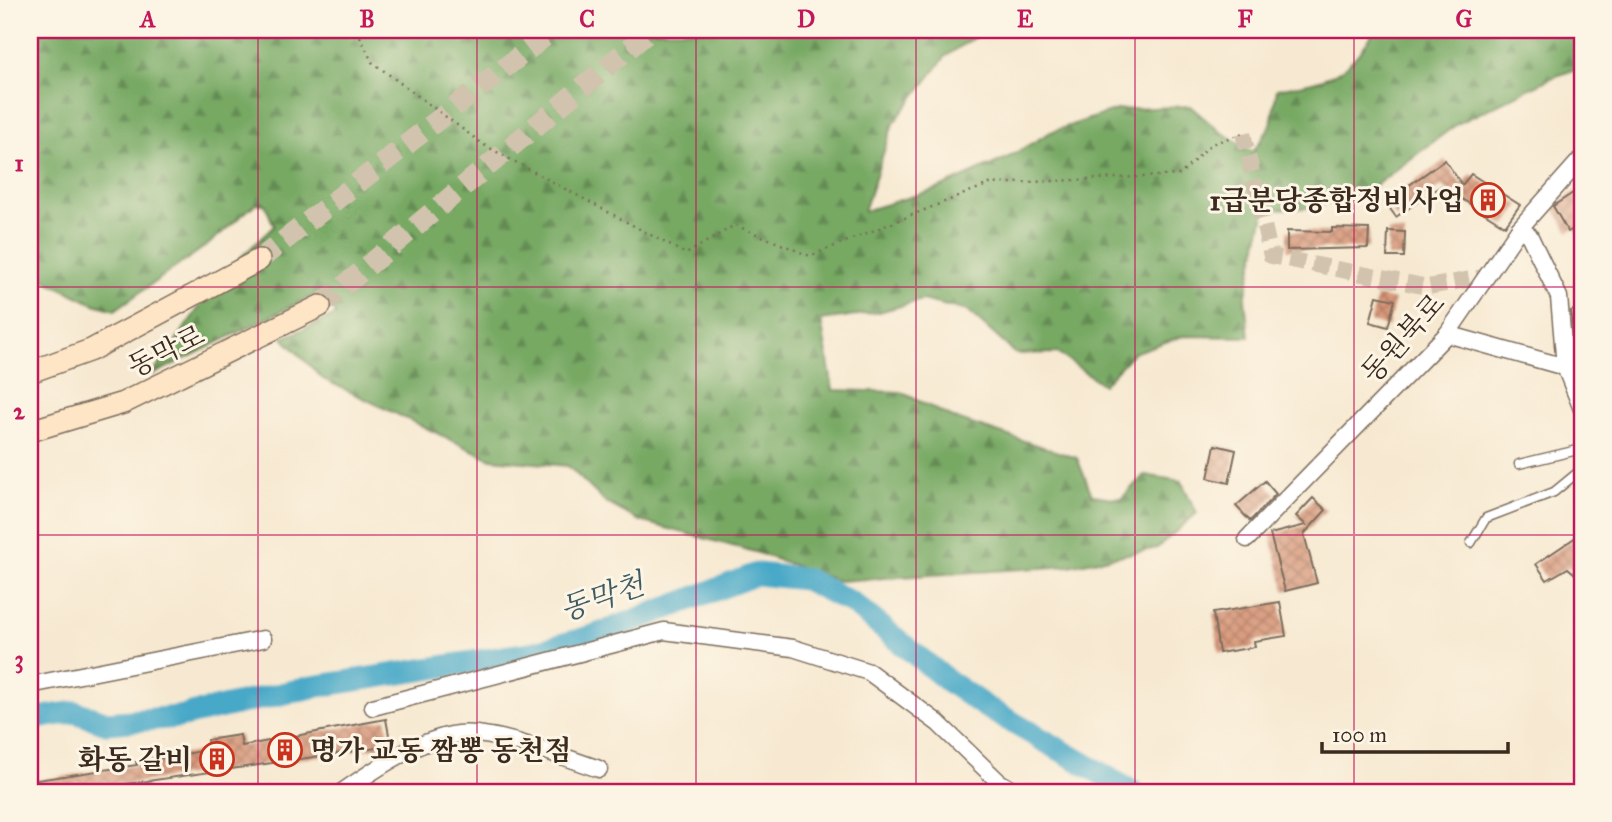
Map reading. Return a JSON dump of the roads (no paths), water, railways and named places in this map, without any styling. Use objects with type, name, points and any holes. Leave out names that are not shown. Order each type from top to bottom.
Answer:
[{"type":"main road","name":"동막로","points":[[30,372],[91,350],[259,260]]},
{"type":"main road","name":"동막로","points":[[30,431],[123,403],[320,306]]},
{"type":"street","name":"동원북로","points":[[1247,540],[1447,334],[1520,229],[1582,158]]},
{"type":"street","points":[[1520,229],[1529,235],[1559,297],[1565,368],[1582,409]]},
{"type":"street","points":[[1447,334],[1565,368],[1582,365]]},
{"type":"street","points":[[373,707],[664,631],[793,648],[869,672],[938,723],[999,782],[1016,792]]},
{"type":"street","points":[[30,685],[263,639]]},
{"type":"street","points":[[342,792],[416,747],[459,734],[519,743],[600,769]]},
{"type":"lane","points":[[1519,464],[1582,449]]},
{"type":"lane","points":[[1471,543],[1486,518],[1554,492],[1582,469]]},
{"type":"waterway","name":"동막천","points":[[30,719],[75,712],[107,723],[178,717],[312,687],[536,652],[596,635],[757,574],[805,579],[852,603],[948,681],[984,706],[1133,792]]},
{"type":"tunnel","points":[[259,260],[553,30]]},
{"type":"tunnel","points":[[320,306],[651,30]]},
{"type":"tunnel","points":[[1243,133],[1271,256],[1428,287],[1488,276]]},
{"type":"place","name":"1급분당종합정비사업","points":[[1488,200]]},
{"type":"place","name":"명가 교동 짬뽕 동천점","points":[[285,750]]},
{"type":"place","name":"화동 갈비","points":[[217,759]]}]
